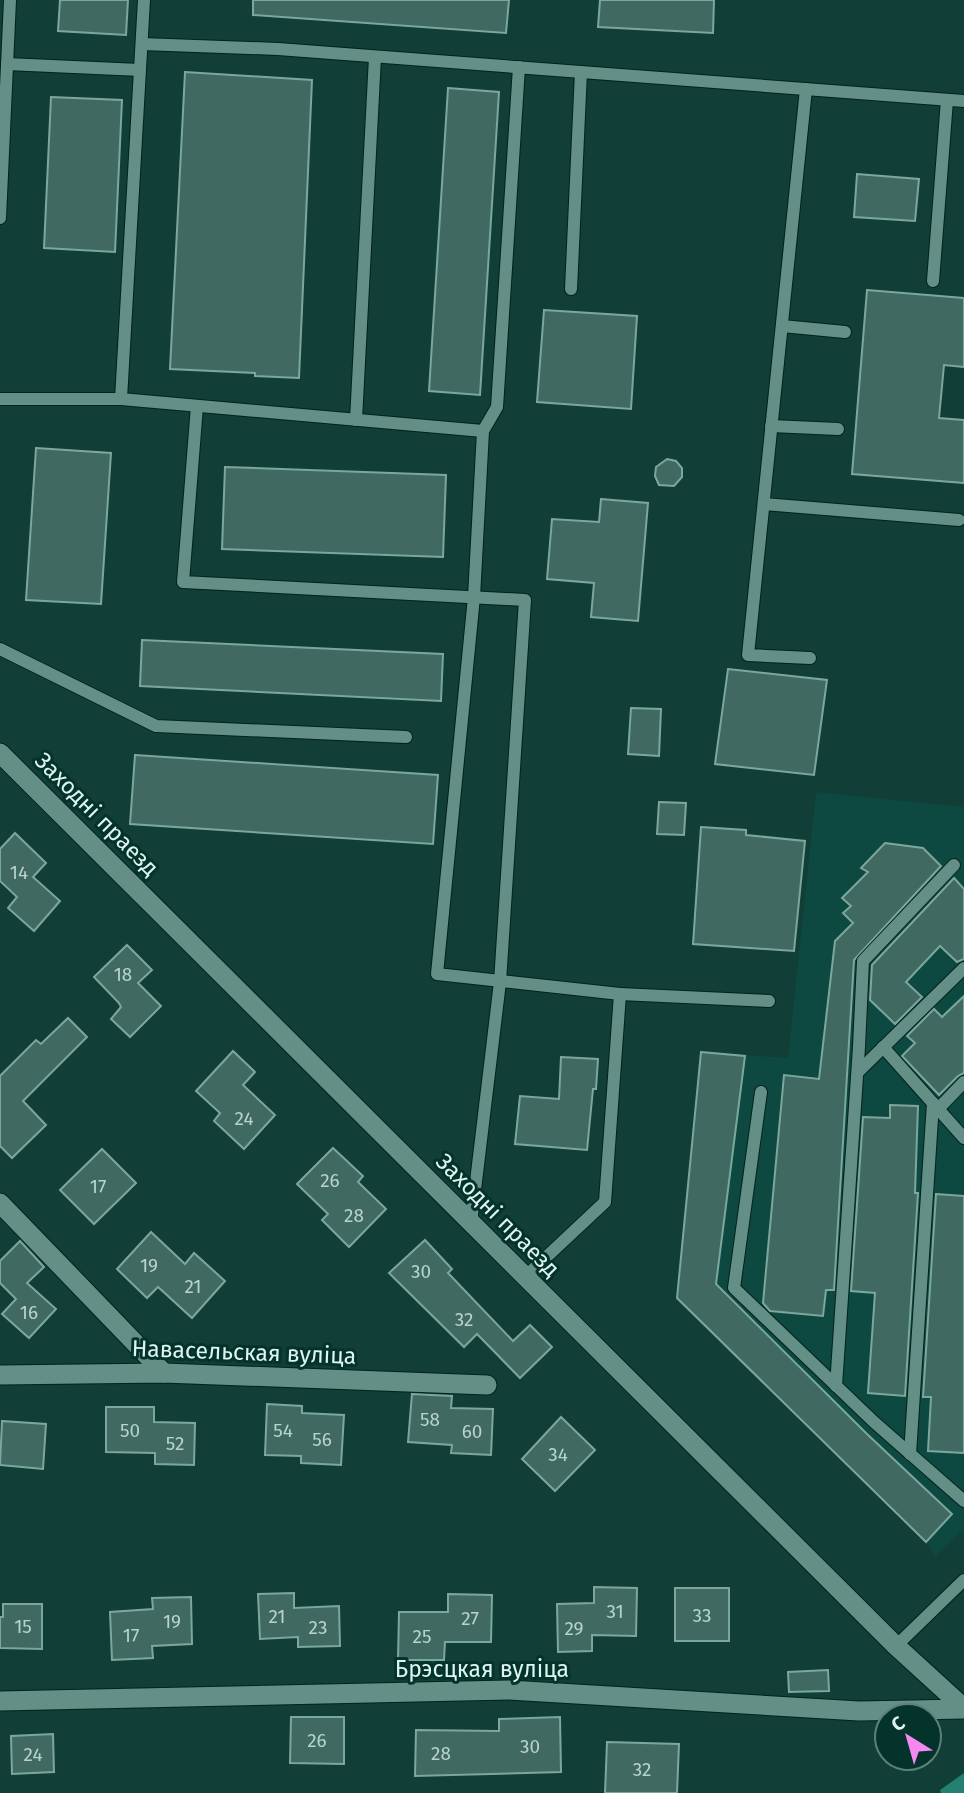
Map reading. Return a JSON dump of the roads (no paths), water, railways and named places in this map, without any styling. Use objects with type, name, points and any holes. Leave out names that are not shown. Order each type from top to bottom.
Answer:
[{"type":"street","name":"Заходні праезд","points":[[0,753],[896,1646],[964,1708]]},
{"type":"street","points":[[0,1203],[164,1373]]},
{"type":"street","name":"Навасельская вуліца","points":[[0,1375],[164,1373],[487,1385]]},
{"type":"street","name":"Брэсцкая вуліца","points":[[0,1701],[509,1690],[859,1711],[964,1708]]},
{"type":"lane","points":[[0,218],[9,0]]},
{"type":"lane","points":[[121,399],[144,0]]},
{"type":"lane","points":[[142,44],[278,49],[964,102]]},
{"type":"lane","points":[[356,420],[375,57]]},
{"type":"lane","points":[[7,64],[140,70]]},
{"type":"lane","points":[[519,67],[497,407],[483,430],[474,597],[437,974],[620,994],[769,1001]]},
{"type":"lane","points":[[571,289],[581,72]]},
{"type":"lane","points":[[806,89],[748,655],[810,658]]},
{"type":"lane","points":[[933,281],[947,100]]},
{"type":"lane","points":[[782,326],[845,332]]},
{"type":"lane","points":[[0,398],[121,399],[483,430]]},
{"type":"lane","points":[[197,406],[183,582],[524,600],[500,982],[471,1223]]},
{"type":"lane","points":[[771,426],[838,429]]},
{"type":"lane","points":[[764,504],[959,520]]},
{"type":"lane","points":[[0,649],[156,726],[405,737]]},
{"type":"lane","points":[[836,1386],[863,961],[954,865]]},
{"type":"lane","points":[[858,1072],[964,968]]},
{"type":"lane","points":[[525,1277],[605,1202],[620,994]]},
{"type":"lane","points":[[883,1048],[964,1138]]},
{"type":"lane","points":[[910,1454],[935,1106],[964,1082]]},
{"type":"lane","points":[[761,1092],[734,1288],[910,1454],[962,1496]]},
{"type":"lane","points":[[896,1646],[964,1580]]}]
